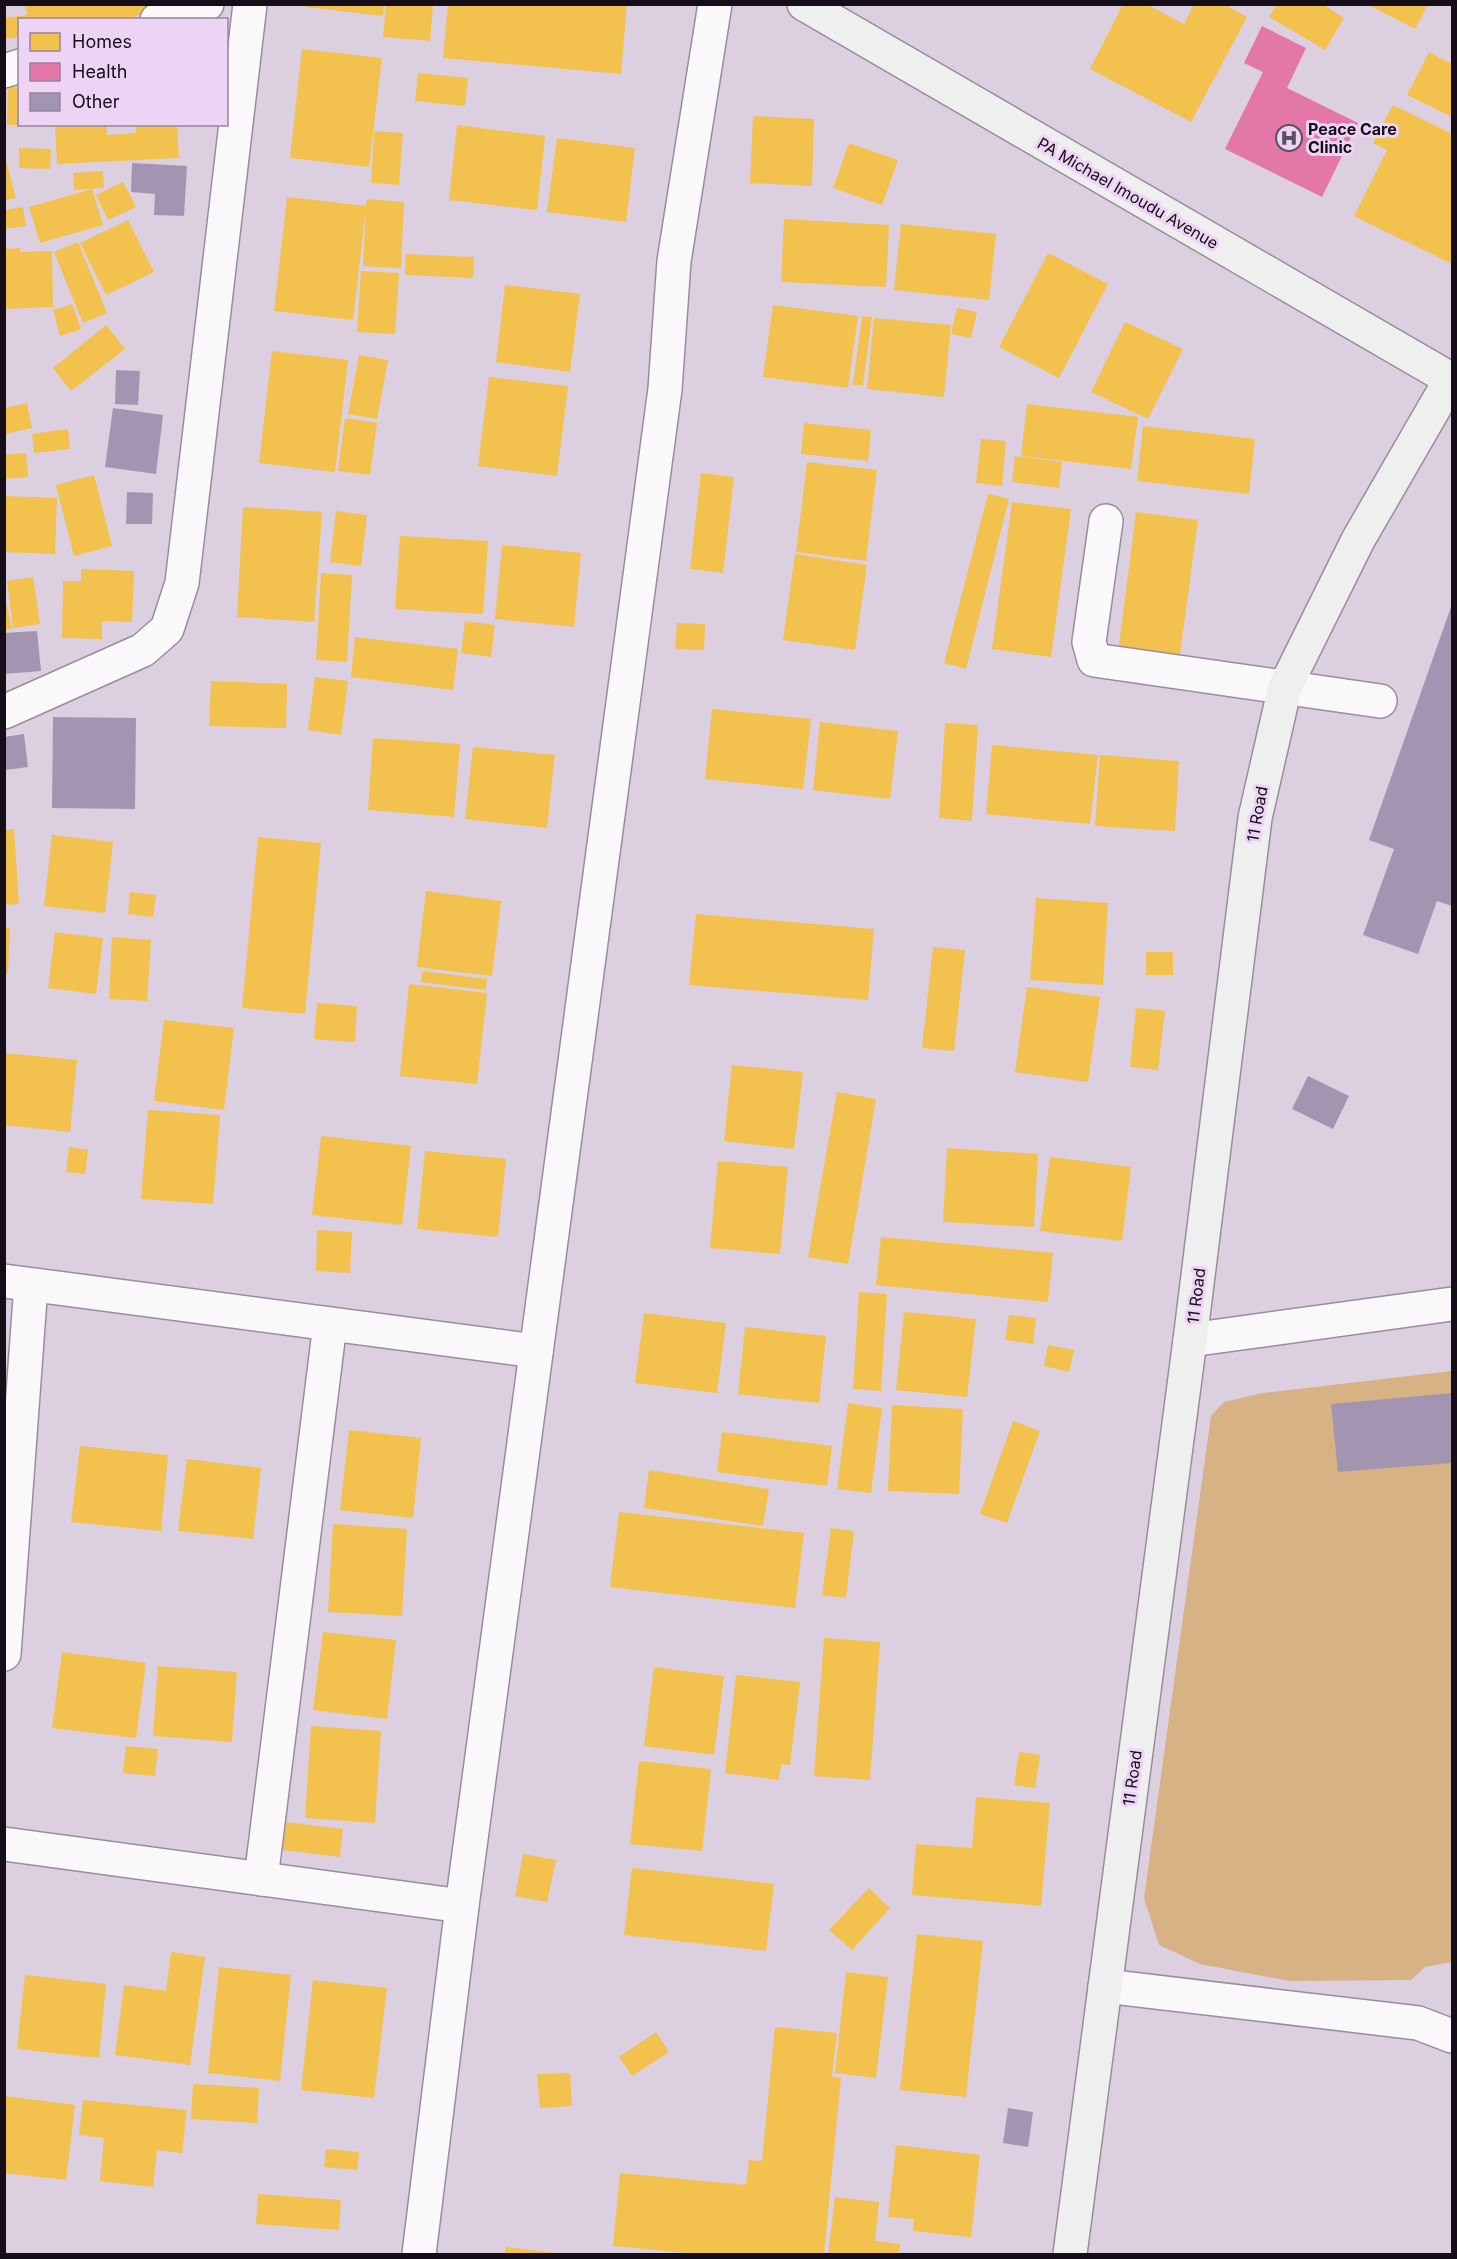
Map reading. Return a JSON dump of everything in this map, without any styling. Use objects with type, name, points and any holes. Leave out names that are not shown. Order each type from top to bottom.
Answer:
[{"type":"street","points":[[163,18],[207,4]]},
{"type":"street","points":[[4,712],[143,650],[167,629],[182,583],[250,4]]},
{"type":"street","points":[[419,2254],[462,1906],[665,388],[674,261],[715,4]]},
{"type":"street","name":"PA Michael Imoudu Avenue","points":[[804,4],[1452,379]]},
{"type":"street","name":"11 Road","points":[[1070,2254],[1191,1340],[1255,818],[1285,687],[1358,540],[1452,379]]},
{"type":"street","points":[[1106,521],[1089,642],[1094,660],[1380,701]]},
{"type":"street","points":[[4,1654],[18,1283],[536,1351]]},
{"type":"street","points":[[1191,1340],[1452,1304]]},
{"type":"street","points":[[261,1879],[330,1324]]},
{"type":"street","points":[[4,1844],[462,1906]]},
{"type":"street","points":[[1105,1986],[1418,2023],[1452,2036]]},
{"type":"shaded area","points":[[1452,1371],[1452,1962],[1425,1967],[1411,1980],[1289,1981],[1200,1964],[1159,1945],[1144,1898],[1211,1416],[1224,1402],[1263,1393]]},
{"type":"building: Homes","points":[[25,4],[192,4],[192,6],[126,18],[18,18],[18,37],[4,39],[4,18],[27,15]]},
{"type":"building: Homes","points":[[307,4],[384,4],[383,16],[306,7]]},
{"type":"building: Homes","points":[[386,4],[433,4],[430,41],[383,37]]},
{"type":"building: Homes","points":[[448,4],[627,4],[621,74],[443,58]]},
{"type":"building: Homes","points":[[1123,4],[1146,4],[1184,24],[1194,4],[1224,4],[1247,17],[1191,122],[1090,69]]},
{"type":"building: Homes","points":[[1277,4],[1322,4],[1344,18],[1325,50],[1269,17]]},
{"type":"building: Homes","points":[[1367,4],[1428,4],[1415,29]]},
{"type":"building: Homes","points":[[302,49],[382,58],[369,167],[290,158]]},
{"type":"building: Homes","points":[[1429,52],[1452,64],[1452,117],[1407,95]]},
{"type":"building: Homes","points":[[418,73],[468,78],[465,106],[415,101]]},
{"type":"building: Homes","points":[[8,87],[18,88],[18,125],[7,125]]},
{"type":"building: Homes","points":[[1393,105],[1452,134],[1452,264],[1354,216],[1387,150],[1373,143]]},
{"type":"building: Homes","points":[[753,116],[814,119],[812,186],[750,183]]},
{"type":"building: Homes","points":[[457,125],[545,136],[537,210],[449,200]]},
{"type":"building: Homes","points":[[55,126],[106,126],[107,135],[136,133],[136,126],[177,126],[179,158],[57,164]]},
{"type":"building: Homes","points":[[374,131],[403,133],[399,185],[371,183]]},
{"type":"building: Homes","points":[[557,138],[635,148],[626,222],[547,212]]},
{"type":"building: Homes","points":[[849,143],[898,160],[882,205],[833,188]]},
{"type":"building: Homes","points":[[19,148],[51,149],[50,169],[19,168]]},
{"type":"building: Homes","points":[[4,153],[16,198],[4,200]]},
{"type":"building: Homes","points":[[103,171],[104,188],[74,190],[73,173]]},
{"type":"building: Homes","points":[[123,182],[136,207],[108,220],[96,195]]},
{"type":"building: Homes","points":[[92,189],[103,225],[40,243],[29,207]]},
{"type":"building: Homes","points":[[287,197],[366,206],[367,199],[404,202],[401,268],[363,266],[366,208],[353,320],[274,311]]},
{"type":"building: Homes","points":[[23,207],[26,226],[4,229],[4,210]]},
{"type":"building: Homes","points":[[784,219],[889,225],[886,287],[781,282]]},
{"type":"building: Homes","points":[[128,220],[154,272],[106,295],[80,243]]},
{"type":"building: Homes","points":[[901,224],[996,234],[989,300],[894,290]]},
{"type":"building: Homes","points":[[78,242],[107,313],[83,323],[54,252]]},
{"type":"building: Homes","points":[[20,248],[20,252],[52,251],[53,307],[4,309],[4,249]]},
{"type":"building: Homes","points":[[1048,253],[1108,284],[1059,378],[999,347]]},
{"type":"building: Homes","points":[[406,254],[474,257],[473,278],[405,275]]},
{"type":"building: Homes","points":[[361,271],[399,273],[395,334],[357,332]]},
{"type":"building: Homes","points":[[505,285],[580,294],[570,372],[496,362]]},
{"type":"building: Homes","points":[[72,304],[81,329],[60,336],[53,310]]},
{"type":"building: Homes","points":[[773,305],[858,316],[848,388],[763,377]]},
{"type":"building: Homes","points":[[957,308],[977,312],[971,338],[951,334]]},
{"type":"building: Homes","points":[[862,316],[872,317],[863,385],[853,385]]},
{"type":"building: Homes","points":[[874,318],[951,325],[944,397],[867,389]]},
{"type":"building: Homes","points":[[1125,322],[1183,349],[1148,419],[1091,392]]},
{"type":"building: Homes","points":[[106,325],[125,349],[71,391],[53,368]]},
{"type":"building: Homes","points":[[272,351],[348,360],[335,472],[259,463]]},
{"type":"building: Homes","points":[[359,355],[388,360],[377,419],[348,414]]},
{"type":"building: Homes","points":[[489,377],[568,386],[557,476],[478,466]]},
{"type":"building: Homes","points":[[27,403],[32,428],[4,434],[4,408]]},
{"type":"building: Homes","points":[[1027,404],[1138,417],[1131,469],[1021,456]]},
{"type":"building: Homes","points":[[345,418],[377,423],[370,475],[338,471]]},
{"type":"building: Homes","points":[[804,423],[871,430],[868,461],[801,454]]},
{"type":"building: Homes","points":[[1143,426],[1255,439],[1249,494],[1137,481]]},
{"type":"building: Homes","points":[[68,429],[70,449],[34,453],[32,434]]},
{"type":"building: Homes","points":[[981,439],[1006,441],[1002,486],[976,483]]},
{"type":"building: Homes","points":[[26,453],[28,477],[4,479],[4,455]]},
{"type":"building: Homes","points":[[1015,456],[1062,462],[1059,488],[1012,482]]},
{"type":"building: Homes","points":[[807,462],[877,470],[866,561],[796,552]]},
{"type":"building: Homes","points":[[701,473],[734,477],[723,573],[690,569]]},
{"type":"building: Homes","points":[[94,475],[112,546],[74,556],[56,485]]},
{"type":"building: Homes","points":[[988,494],[1009,499],[966,669],[944,663]]},
{"type":"building: Homes","points":[[4,496],[57,498],[55,554],[4,552]]},
{"type":"building: Homes","points":[[1012,502],[1071,509],[1051,657],[992,649]]},
{"type":"building: Homes","points":[[243,507],[322,512],[314,622],[237,617]]},
{"type":"building: Homes","points":[[336,511],[367,515],[361,566],[330,562]]},
{"type":"building: Homes","points":[[1136,512],[1198,520],[1178,669],[1117,661]]},
{"type":"building: Homes","points":[[400,536],[488,541],[483,614],[395,609]]},
{"type":"building: Homes","points":[[502,545],[581,553],[574,627],[495,619]]},
{"type":"building: Homes","points":[[795,554],[867,565],[855,650],[783,640]]},
{"type":"building: Homes","points":[[81,569],[134,571],[132,622],[102,621],[102,639],[62,638],[63,581],[81,581]]},
{"type":"building: Homes","points":[[321,573],[352,575],[347,662],[316,660]]},
{"type":"building: Homes","points":[[33,577],[40,624],[13,628],[7,581]]},
{"type":"building: Homes","points":[[4,593],[12,629],[4,630]]},
{"type":"building: Homes","points":[[465,621],[495,625],[491,657],[461,653]]},
{"type":"building: Homes","points":[[677,623],[705,624],[704,650],[675,649]]},
{"type":"building: Homes","points":[[355,637],[458,649],[453,690],[351,677]]},
{"type":"building: Homes","points":[[315,677],[348,681],[341,735],[308,730]]},
{"type":"building: Homes","points":[[211,681],[287,684],[286,728],[209,726]]},
{"type":"building: Homes","points":[[712,709],[811,719],[803,789],[705,779]]},
{"type":"building: Homes","points":[[820,722],[898,731],[890,799],[813,790]]},
{"type":"building: Homes","points":[[945,723],[978,725],[972,821],[939,818]]},
{"type":"building: Homes","points":[[373,738],[460,744],[454,817],[368,810]]},
{"type":"building: Homes","points":[[992,745],[1098,755],[1090,824],[986,814]]},
{"type":"building: Homes","points":[[473,747],[555,755],[547,828],[465,819]]},
{"type":"building: Homes","points":[[1100,755],[1179,761],[1175,831],[1095,826]]},
{"type":"building: Homes","points":[[14,829],[19,904],[5,905],[5,830]]},
{"type":"building: Homes","points":[[52,835],[113,842],[105,913],[44,906]]},
{"type":"building: Homes","points":[[258,837],[321,843],[305,1014],[242,1008]]},
{"type":"building: Homes","points":[[426,891],[501,901],[492,976],[417,967]]},
{"type":"building: Homes","points":[[130,892],[156,895],[153,917],[128,914]]},
{"type":"building: Homes","points":[[1036,898],[1108,903],[1103,985],[1030,980]]},
{"type":"building: Homes","points":[[696,914],[874,929],[868,1000],[689,985]]},
{"type":"building: Homes","points":[[4,927],[10,928],[8,973],[4,973]]},
{"type":"building: Homes","points":[[55,932],[103,938],[96,994],[48,988]]},
{"type":"building: Homes","points":[[112,937],[151,940],[147,1001],[109,999]]},
{"type":"building: Homes","points":[[933,947],[965,950],[954,1051],[922,1048]]},
{"type":"building: Homes","points":[[1146,952],[1173,952],[1173,975],[1146,975]]},
{"type":"building: Homes","points":[[422,971],[487,979],[486,990],[421,982]]},
{"type":"building: Homes","points":[[409,984],[487,993],[477,1084],[400,1076]]},
{"type":"building: Homes","points":[[1027,987],[1100,997],[1088,1082],[1015,1072]]},
{"type":"building: Homes","points":[[317,1003],[357,1006],[355,1042],[314,1039]]},
{"type":"building: Homes","points":[[1136,1008],[1165,1011],[1158,1070],[1130,1067]]},
{"type":"building: Homes","points":[[164,1020],[234,1028],[224,1110],[154,1101]]},
{"type":"building: Homes","points":[[4,1053],[77,1060],[70,1132],[4,1125]]},
{"type":"building: Homes","points":[[732,1065],[803,1072],[794,1149],[724,1141]]},
{"type":"building: Homes","points":[[837,1092],[876,1099],[848,1264],[808,1257]]},
{"type":"building: Homes","points":[[148,1110],[220,1115],[213,1204],[141,1199]]},
{"type":"building: Homes","points":[[321,1136],[411,1146],[402,1225],[312,1215]]},
{"type":"building: Homes","points":[[69,1147],[88,1150],[85,1174],[66,1172]]},
{"type":"building: Homes","points":[[947,1148],[1038,1154],[1034,1227],[943,1222]]},
{"type":"building: Homes","points":[[425,1151],[506,1159],[498,1237],[417,1229]]},
{"type":"building: Homes","points":[[1050,1157],[1131,1167],[1122,1241],[1040,1231]]},
{"type":"building: Homes","points":[[718,1161],[788,1167],[780,1254],[710,1248]]},
{"type":"building: Homes","points":[[317,1230],[352,1232],[350,1273],[316,1271]]},
{"type":"building: Homes","points":[[881,1237],[1053,1253],[1048,1302],[876,1285]]},
{"type":"building: Homes","points":[[859,1292],[887,1294],[881,1391],[853,1389]]},
{"type":"building: Homes","points":[[904,1312],[976,1319],[967,1397],[896,1390]]},
{"type":"building: Homes","points":[[644,1313],[726,1323],[717,1393],[635,1383]]},
{"type":"building: Homes","points":[[1009,1315],[1036,1318],[1033,1344],[1005,1340]]},
{"type":"building: Homes","points":[[745,1327],[826,1336],[819,1403],[738,1394]]},
{"type":"building: Homes","points":[[1048,1345],[1074,1350],[1069,1372],[1044,1366]]},
{"type":"building: Homes","points":[[848,1403],[882,1408],[871,1493],[837,1489]]},
{"type":"building: Homes","points":[[892,1405],[963,1409],[959,1494],[888,1491]]},
{"type":"building: Homes","points":[[1013,1421],[1040,1431],[1007,1523],[980,1514]]},
{"type":"building: Homes","points":[[349,1430],[421,1438],[413,1518],[340,1510]]},
{"type":"building: Homes","points":[[722,1432],[832,1446],[827,1486],[717,1472]]},
{"type":"building: Homes","points":[[80,1446],[168,1455],[161,1531],[71,1522]]},
{"type":"building: Homes","points":[[187,1459],[261,1468],[253,1539],[178,1531]]},
{"type":"building: Homes","points":[[649,1470],[769,1489],[763,1526],[644,1508]]},
{"type":"building: Homes","points":[[619,1512],[804,1533],[795,1608],[610,1587]]},
{"type":"building: Homes","points":[[333,1524],[407,1529],[402,1616],[328,1612]]},
{"type":"building: Homes","points":[[831,1528],[854,1531],[846,1598],[822,1595]]},
{"type":"building: Homes","points":[[323,1632],[396,1640],[387,1719],[313,1710]]},
{"type":"building: Homes","points":[[824,1638],[880,1642],[870,1780],[814,1776]]},
{"type":"building: Homes","points":[[62,1652],[146,1663],[136,1738],[52,1728]]},
{"type":"building: Homes","points":[[158,1666],[237,1672],[232,1742],[153,1736]]},
{"type":"building: Homes","points":[[654,1667],[724,1676],[714,1755],[644,1746]]},
{"type":"building: Homes","points":[[736,1675],[800,1682],[790,1765],[781,1764],[779,1780],[725,1773]]},
{"type":"building: Homes","points":[[311,1726],[381,1731],[375,1823],[305,1818]]},
{"type":"building: Homes","points":[[126,1746],[158,1749],[155,1776],[123,1773]]},
{"type":"building: Homes","points":[[1019,1752],[1040,1755],[1035,1788],[1014,1785]]},
{"type":"building: Homes","points":[[639,1761],[711,1769],[702,1851],[630,1844]]},
{"type":"building: Homes","points":[[976,1797],[1050,1803],[1041,1906],[912,1895],[916,1844],[972,1848]]},
{"type":"building: Homes","points":[[286,1822],[343,1829],[340,1857],[283,1850]]},
{"type":"building: Homes","points":[[523,1854],[556,1860],[547,1902],[515,1896]]},
{"type":"building: Homes","points":[[632,1868],[774,1884],[766,1951],[624,1935]]},
{"type":"building: Homes","points":[[869,1888],[890,1908],[852,1950],[829,1930]]},
{"type":"building: Homes","points":[[917,1934],[983,1941],[966,2097],[900,2090]]},
{"type":"building: Homes","points":[[171,1952],[205,1957],[190,2065],[115,2055],[124,1985],[166,1991]]},
{"type":"building: Homes","points":[[219,1967],[291,1975],[280,2081],[208,2073]]},
{"type":"building: Homes","points":[[846,1972],[888,1977],[876,2078],[835,2073]]},
{"type":"building: Homes","points":[[25,1975],[106,1984],[99,2058],[17,2049]]},
{"type":"building: Homes","points":[[313,1980],[387,1988],[374,2098],[301,2090]]},
{"type":"building: Homes","points":[[775,2027],[837,2033],[832,2077],[841,2078],[824,2254],[698,2254],[613,2246],[620,2173],[746,2185],[749,2160],[762,2161]]},
{"type":"building: Homes","points":[[656,2032],[669,2052],[632,2076],[619,2057]]},
{"type":"building: Homes","points":[[570,2073],[572,2106],[540,2108],[537,2074]]},
{"type":"building: Homes","points":[[193,2084],[259,2088],[257,2123],[191,2119]]},
{"type":"building: Homes","points":[[5,2096],[75,2105],[66,2180],[5,2173]]},
{"type":"building: Homes","points":[[83,2100],[187,2110],[182,2153],[157,2150],[153,2187],[100,2181],[104,2138],[79,2135]]},
{"type":"building: Homes","points":[[896,2145],[980,2155],[971,2237],[913,2231],[914,2219],[888,2217]]},
{"type":"building: Homes","points":[[326,2149],[359,2152],[357,2170],[324,2167]]},
{"type":"building: Homes","points":[[258,2194],[341,2200],[339,2230],[256,2224]]},
{"type":"building: Homes","points":[[835,2197],[879,2202],[875,2241],[900,2244],[899,2254],[828,2254]]},
{"type":"building: Homes","points":[[506,2247],[556,2253],[556,2254],[505,2254]]},
{"type":"building: Health","name":"Peace Care Clinic","points":[[1262,26],[1306,48],[1287,88],[1358,123],[1322,197],[1225,149],[1263,72],[1244,63]]},
{"type":"building: Other","points":[[132,163],[187,166],[184,216],[154,215],[155,194],[131,192]]},
{"type":"building: Other","points":[[116,370],[140,371],[138,405],[115,404]]},
{"type":"building: Other","points":[[113,408],[163,415],[156,474],[105,467]]},
{"type":"building: Other","points":[[127,492],[153,493],[152,524],[126,524]]},
{"type":"building: Other","points":[[1452,604],[1452,906],[1437,901],[1418,954],[1363,935],[1394,849],[1369,840]]},
{"type":"building: Other","points":[[37,631],[41,671],[4,674],[4,633]]},
{"type":"building: Other","points":[[53,717],[136,718],[135,809],[52,808]]},
{"type":"building: Other","points":[[24,734],[28,767],[5,770],[4,737]]},
{"type":"building: Other","points":[[1308,1076],[1349,1096],[1333,1129],[1292,1109]]},
{"type":"building: Other","points":[[1452,1393],[1452,1463],[1338,1472],[1331,1404]]},
{"type":"building: Other","points":[[1008,2108],[1033,2112],[1028,2147],[1003,2143]]},
{"type":"place","name":"Peace Care Clinic","points":[[1289,138]]}]
